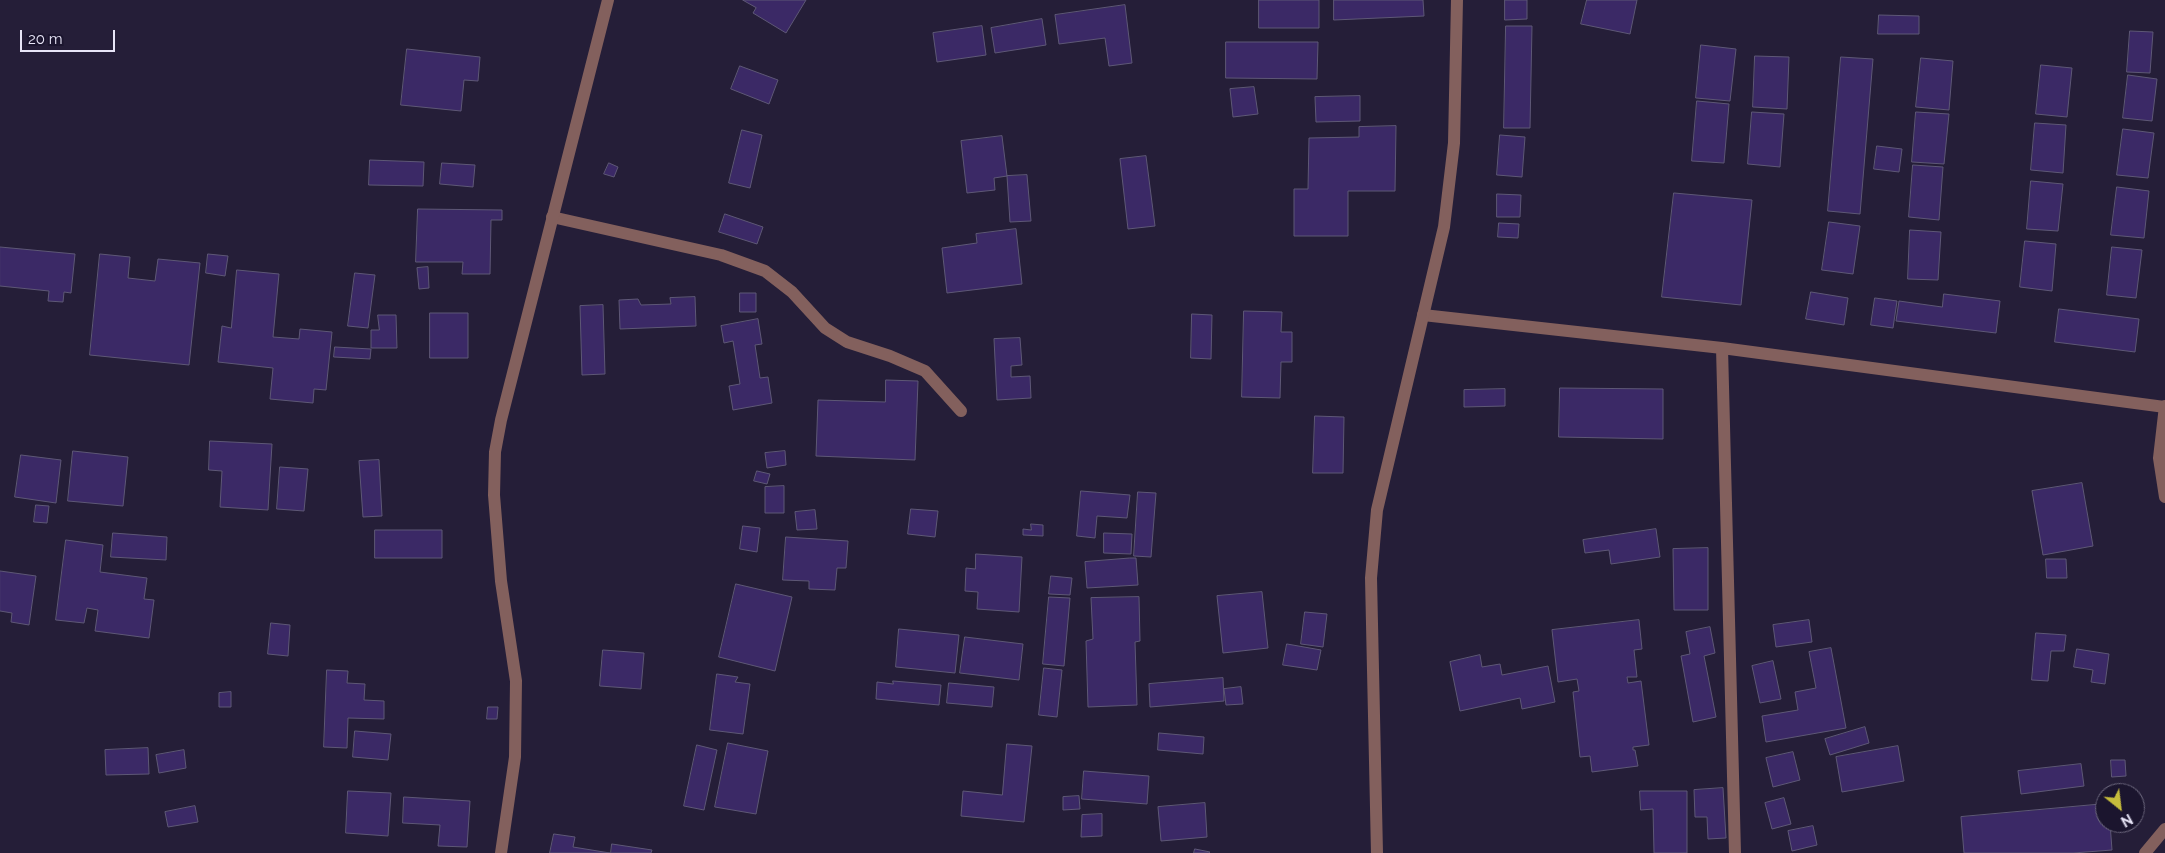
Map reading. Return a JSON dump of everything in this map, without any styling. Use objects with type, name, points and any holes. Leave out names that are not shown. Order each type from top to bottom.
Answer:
[{"type":"street","points":[[501,853],[516,757],[516,681],[501,581],[494,495],[495,452],[501,420],[608,0]]},
{"type":"street","points":[[1377,853],[1371,578],[1373,546],[1377,510],[1444,227],[1454,143],[1457,0]]},
{"type":"street","points":[[552,217],[722,255],[766,271],[792,292],[825,328],[847,342],[890,356],[925,371],[960,411]]},
{"type":"street","points":[[1423,315],[1722,348],[2165,406],[2159,458],[2165,497]]},
{"type":"street","points":[[1722,348],[1735,853]]},
{"type":"street","points":[[2145,853],[2165,829]]},
{"type":"building","points":[[743,0],[806,0],[786,33],[753,13],[756,8]]},
{"type":"building","points":[[1259,0],[1319,0],[1319,28],[1259,28]]},
{"type":"building","points":[[1334,0],[1423,0],[1424,16],[1334,20]]},
{"type":"building","points":[[1505,0],[1527,0],[1527,19],[1505,20]]},
{"type":"building","points":[[1587,0],[1637,0],[1630,34],[1581,24]]},
{"type":"building","points":[[1125,5],[1132,63],[1109,66],[1105,38],[1059,44],[1055,15]]},
{"type":"building","points":[[1879,15],[1919,16],[1919,34],[1878,34]]},
{"type":"building","points":[[1042,19],[1046,45],[995,53],[991,28]]},
{"type":"building","points":[[982,26],[986,55],[937,62],[933,33]]},
{"type":"building","points":[[1506,26],[1532,26],[1530,128],[1504,128]]},
{"type":"building","points":[[2130,31],[2153,32],[2150,73],[2127,72]]},
{"type":"building","points":[[1226,42],[1318,42],[1317,79],[1226,78]]},
{"type":"building","points":[[1701,45],[1736,49],[1730,101],[1696,98]]},
{"type":"building","points":[[407,49],[480,57],[478,81],[464,80],[461,111],[401,105]]},
{"type":"building","points":[[1755,56],[1789,57],[1787,109],[1753,107]]},
{"type":"building","points":[[1841,57],[1873,59],[1860,214],[1828,211]]},
{"type":"building","points":[[1921,58],[1953,61],[1949,110],[1916,107]]},
{"type":"building","points":[[2041,65],[2072,68],[2067,117],[2036,114]]},
{"type":"building","points":[[740,66],[778,80],[769,104],[731,89]]},
{"type":"building","points":[[2128,75],[2157,79],[2152,121],[2123,118]]},
{"type":"building","points":[[1254,87],[1258,114],[1233,117],[1230,89]]},
{"type":"building","points":[[1360,96],[1360,121],[1316,122],[1315,97]]},
{"type":"building","points":[[1697,101],[1729,104],[1724,163],[1692,161]]},
{"type":"building","points":[[1752,112],[1784,114],[1780,167],[1748,164]]},
{"type":"building","points":[[1916,112],[1949,114],[1944,164],[1912,162]]},
{"type":"building","points":[[2035,123],[2066,125],[2063,173],[2031,170]]},
{"type":"building","points":[[1396,126],[1395,191],[1348,191],[1348,236],[1294,236],[1294,189],[1308,189],[1309,138],[1359,137],[1359,127]]},
{"type":"building","points":[[2123,129],[2154,133],[2148,178],[2117,175]]},
{"type":"building","points":[[742,130],[762,135],[750,188],[729,183]]},
{"type":"building","points":[[1500,135],[1525,137],[1522,177],[1497,175]]},
{"type":"building","points":[[1002,136],[1007,176],[994,178],[995,190],[967,193],[961,141]]},
{"type":"building","points":[[1877,146],[1902,149],[1899,172],[1874,169]]},
{"type":"building","points":[[1146,156],[1155,226],[1128,229],[1120,159]]},
{"type":"building","points":[[370,160],[424,162],[423,186],[369,185]]},
{"type":"building","points":[[442,163],[475,165],[473,187],[440,184]]},
{"type":"building","points":[[609,163],[618,167],[614,177],[604,174]]},
{"type":"building","points":[[1913,165],[1943,167],[1939,220],[1909,217]]},
{"type":"building","points":[[1027,175],[1031,221],[1010,222],[1007,176]]},
{"type":"building","points":[[2031,181],[2063,184],[2058,231],[2027,229]]},
{"type":"building","points":[[2117,187],[2149,191],[2144,238],[2111,235]]},
{"type":"building","points":[[1674,193],[1752,200],[1741,305],[1662,297]]},
{"type":"building","points":[[1497,194],[1521,195],[1520,217],[1497,217]]},
{"type":"building","points":[[418,209],[502,210],[502,220],[491,220],[490,274],[462,274],[463,262],[416,262]]},
{"type":"building","points":[[725,214],[763,227],[757,244],[719,232]]},
{"type":"building","points":[[1829,222],[1860,226],[1853,274],[1822,270]]},
{"type":"building","points":[[1499,223],[1519,224],[1518,238],[1498,237]]},
{"type":"building","points":[[1016,229],[1022,284],[947,293],[942,248],[977,243],[976,234]]},
{"type":"building","points":[[1910,230],[1941,232],[1938,280],[1908,279]]},
{"type":"building","points":[[2025,241],[2056,244],[2052,291],[2020,287]]},
{"type":"building","points":[[0,247],[75,254],[71,293],[64,292],[63,302],[48,301],[49,291],[0,286]]},
{"type":"building","points":[[2112,247],[2142,250],[2136,298],[2107,295]]},
{"type":"building","points":[[100,254],[130,257],[128,278],[155,281],[158,259],[200,263],[189,365],[90,355]]},
{"type":"building","points":[[208,254],[228,256],[225,276],[206,273]]},
{"type":"building","points":[[428,267],[429,288],[419,289],[417,268]]},
{"type":"building","points":[[237,270],[279,274],[273,337],[299,339],[300,329],[332,332],[326,390],[314,389],[313,403],[270,399],[273,368],[218,362],[222,326],[231,328]]},
{"type":"building","points":[[355,273],[375,275],[368,328],[348,326]]},
{"type":"building","points":[[1811,292],[1848,298],[1844,325],[1806,319]]},
{"type":"building","points":[[740,293],[756,293],[756,312],[740,312]]},
{"type":"building","points":[[1944,294],[2000,301],[1996,333],[1896,321],[1899,301],[1942,307]]},
{"type":"building","points":[[695,297],[696,326],[620,329],[619,300],[638,299],[641,305],[671,304],[670,298]]},
{"type":"building","points":[[1875,298],[1897,301],[1893,328],[1871,325]]},
{"type":"building","points":[[603,305],[605,374],[582,375],[580,306]]},
{"type":"building","points":[[2059,309],[2139,319],[2135,352],[2055,342]]},
{"type":"building","points":[[1244,311],[1282,312],[1281,332],[1292,332],[1292,362],[1281,362],[1280,398],[1242,397]]},
{"type":"building","points":[[430,313],[468,313],[468,358],[430,358]]},
{"type":"building","points":[[1192,314],[1212,315],[1211,359],[1191,358]]},
{"type":"building","points":[[378,315],[396,315],[397,348],[371,348],[371,330],[379,330]]},
{"type":"building","points":[[758,319],[762,344],[755,345],[760,378],[768,377],[772,403],[733,410],[729,386],[740,384],[733,341],[724,343],[721,326]]},
{"type":"building","points":[[1020,338],[1022,365],[1011,366],[1011,377],[1030,376],[1031,398],[997,400],[994,339]]},
{"type":"building","points":[[335,347],[371,349],[370,359],[334,357]]},
{"type":"building","points":[[886,380],[918,381],[915,460],[816,456],[818,400],[885,402]]},
{"type":"building","points":[[1560,388],[1663,389],[1663,439],[1559,437]]},
{"type":"building","points":[[1505,389],[1505,406],[1464,407],[1464,390]]},
{"type":"building","points":[[1315,416],[1344,417],[1343,473],[1313,473]]},
{"type":"building","points":[[210,441],[272,444],[268,510],[220,507],[222,471],[209,470]]},
{"type":"building","points":[[73,451],[128,457],[123,506],[68,501]]},
{"type":"building","points":[[785,451],[786,465],[767,468],[765,453]]},
{"type":"building","points":[[21,455],[61,460],[56,503],[15,497]]},
{"type":"building","points":[[379,460],[382,516],[363,517],[359,461]]},
{"type":"building","points":[[280,467],[308,469],[304,511],[277,509]]},
{"type":"building","points":[[757,471],[770,474],[767,484],[754,481]]},
{"type":"building","points":[[2082,483],[2093,546],[2043,555],[2032,491]]},
{"type":"building","points":[[784,486],[784,513],[765,513],[765,487]]},
{"type":"building","points":[[1081,491],[1130,495],[1127,518],[1097,516],[1095,538],[1077,536]]},
{"type":"building","points":[[1138,492],[1156,493],[1151,557],[1134,556]]},
{"type":"building","points":[[36,505],[49,506],[47,523],[34,522]]},
{"type":"building","points":[[911,509],[938,511],[935,537],[908,534]]},
{"type":"building","points":[[815,510],[817,529],[797,530],[795,512]]},
{"type":"building","points":[[1031,524],[1043,525],[1043,536],[1023,535],[1023,529],[1031,530]]},
{"type":"building","points":[[743,526],[760,528],[757,552],[740,549]]},
{"type":"building","points":[[1656,529],[1660,557],[1611,564],[1609,550],[1585,553],[1583,540]]},
{"type":"building","points":[[375,530],[442,530],[442,558],[375,558]]},
{"type":"building","points":[[113,533],[167,537],[166,560],[111,557]]},
{"type":"building","points":[[1104,533],[1132,534],[1131,554],[1104,553]]},
{"type":"building","points":[[786,537],[848,541],[846,568],[837,568],[835,590],[809,589],[809,581],[783,580]]},
{"type":"building","points":[[66,540],[103,545],[100,572],[147,578],[144,599],[154,600],[149,638],[95,631],[98,610],[87,608],[84,623],[56,620]]},
{"type":"building","points":[[1708,548],[1708,610],[1674,610],[1673,549]]},
{"type":"building","points":[[976,554],[1022,557],[1019,612],[977,609],[978,592],[965,591],[966,568],[975,569]]},
{"type":"building","points":[[1136,558],[1138,585],[1087,588],[1085,562]]},
{"type":"building","points":[[2046,559],[2066,559],[2067,578],[2047,578]]},
{"type":"building","points":[[0,571],[36,576],[29,625],[11,622],[12,613],[0,611]]},
{"type":"building","points":[[1051,576],[1072,578],[1070,595],[1049,594]]},
{"type":"building","points":[[736,584],[792,597],[775,671],[719,657]]},
{"type":"building","points":[[1262,592],[1268,648],[1223,653],[1217,596]]},
{"type":"building","points":[[1049,597],[1070,598],[1064,666],[1043,664]]},
{"type":"building","points":[[1139,597],[1140,641],[1135,642],[1137,705],[1088,707],[1086,641],[1093,639],[1091,598]]},
{"type":"building","points":[[1305,612],[1327,614],[1323,647],[1301,644]]},
{"type":"building","points":[[1639,620],[1642,649],[1634,650],[1637,677],[1627,677],[1628,683],[1641,681],[1649,745],[1633,747],[1638,766],[1592,772],[1590,756],[1580,757],[1573,692],[1579,691],[1577,679],[1558,682],[1552,630]]},
{"type":"building","points":[[1809,620],[1812,642],[1776,647],[1773,625]]},
{"type":"building","points":[[271,623],[290,625],[288,656],[268,654]]},
{"type":"building","points":[[1710,627],[1715,653],[1704,656],[1716,717],[1693,722],[1681,656],[1690,654],[1686,632]]},
{"type":"building","points":[[899,629],[959,635],[955,673],[896,667]]},
{"type":"building","points":[[2036,633],[2066,635],[2064,651],[2051,651],[2048,681],[2032,680]]},
{"type":"building","points":[[965,637],[1023,644],[1019,680],[960,673]]},
{"type":"building","points":[[1287,644],[1321,650],[1317,670],[1283,665]]},
{"type":"building","points":[[1831,648],[1846,728],[1766,742],[1762,716],[1798,710],[1795,692],[1816,688],[1809,652]]},
{"type":"building","points":[[2077,649],[2109,654],[2105,684],[2091,682],[2093,670],[2074,667]]},
{"type":"building","points":[[603,650],[644,653],[641,689],[600,686]]},
{"type":"building","points":[[1480,655],[1482,667],[1500,664],[1502,675],[1548,666],[1555,702],[1522,709],[1520,698],[1460,711],[1450,662]]},
{"type":"building","points":[[1773,661],[1781,699],[1760,703],[1752,666]]},
{"type":"building","points":[[1044,668],[1062,670],[1057,717],[1039,715]]},
{"type":"building","points":[[327,670],[348,671],[347,683],[365,684],[364,700],[384,701],[384,719],[348,718],[347,748],[324,747]]},
{"type":"building","points":[[717,674],[738,677],[735,682],[750,684],[743,734],[710,730]]},
{"type":"building","points":[[1223,678],[1224,701],[1150,707],[1149,684]]},
{"type":"building","points":[[893,681],[941,685],[939,705],[876,699],[877,682],[893,684]]},
{"type":"building","points":[[949,683],[994,687],[992,707],[947,703]]},
{"type":"building","points":[[1241,687],[1243,704],[1226,705],[1224,689]]},
{"type":"building","points":[[231,692],[231,707],[219,707],[219,693]]},
{"type":"building","points":[[488,707],[498,707],[497,719],[487,719]]},
{"type":"building","points":[[1865,727],[1869,743],[1830,755],[1825,739]]},
{"type":"building","points":[[355,731],[391,734],[388,760],[353,757]]},
{"type":"building","points":[[1159,733],[1204,737],[1203,754],[1158,750]]},
{"type":"building","points":[[728,743],[768,751],[756,814],[715,807]]},
{"type":"building","points":[[1007,744],[1032,746],[1024,822],[961,816],[963,791],[1002,795]]},
{"type":"building","points":[[697,745],[717,750],[704,810],[684,806]]},
{"type":"building","points":[[1898,746],[1904,781],[1842,792],[1836,757]]},
{"type":"building","points":[[148,748],[149,774],[106,775],[105,750]]},
{"type":"building","points":[[184,750],[186,768],[159,773],[156,755]]},
{"type":"building","points":[[1793,752],[1800,780],[1773,787],[1766,758]]},
{"type":"building","points":[[2111,760],[2125,760],[2126,776],[2112,777]]},
{"type":"building","points":[[2081,764],[2084,786],[2021,794],[2018,771]]},
{"type":"building","points":[[1084,771],[1149,776],[1147,804],[1082,799]]},
{"type":"building","points":[[1723,788],[1726,838],[1708,839],[1707,817],[1695,817],[1694,790]]},
{"type":"building","points":[[348,791],[391,793],[388,836],[346,833]]},
{"type":"building","points":[[1640,791],[1687,791],[1687,853],[1654,853],[1653,809],[1641,810]]},
{"type":"building","points":[[1079,796],[1080,809],[1063,810],[1063,797]]},
{"type":"building","points":[[404,797],[470,801],[467,847],[438,846],[440,825],[403,823]]},
{"type":"building","points":[[1784,798],[1791,824],[1772,829],[1765,803]]},
{"type":"building","points":[[1205,803],[1207,837],[1161,841],[1158,807]]},
{"type":"building","points":[[2095,805],[2095,833],[2111,833],[2112,850],[2073,853],[1964,853],[1961,817]]},
{"type":"building","points":[[195,806],[198,822],[168,827],[165,812]]},
{"type":"building","points":[[1102,814],[1102,836],[1081,837],[1082,815]]},
{"type":"building","points":[[1813,826],[1817,845],[1792,851],[1788,831]]},
{"type":"building","points":[[554,834],[575,837],[573,847],[610,853],[550,853]]},
{"type":"building","points":[[612,844],[652,850],[651,853],[611,853]]},
{"type":"building","points":[[1195,849],[1210,852],[1194,853]]}]
